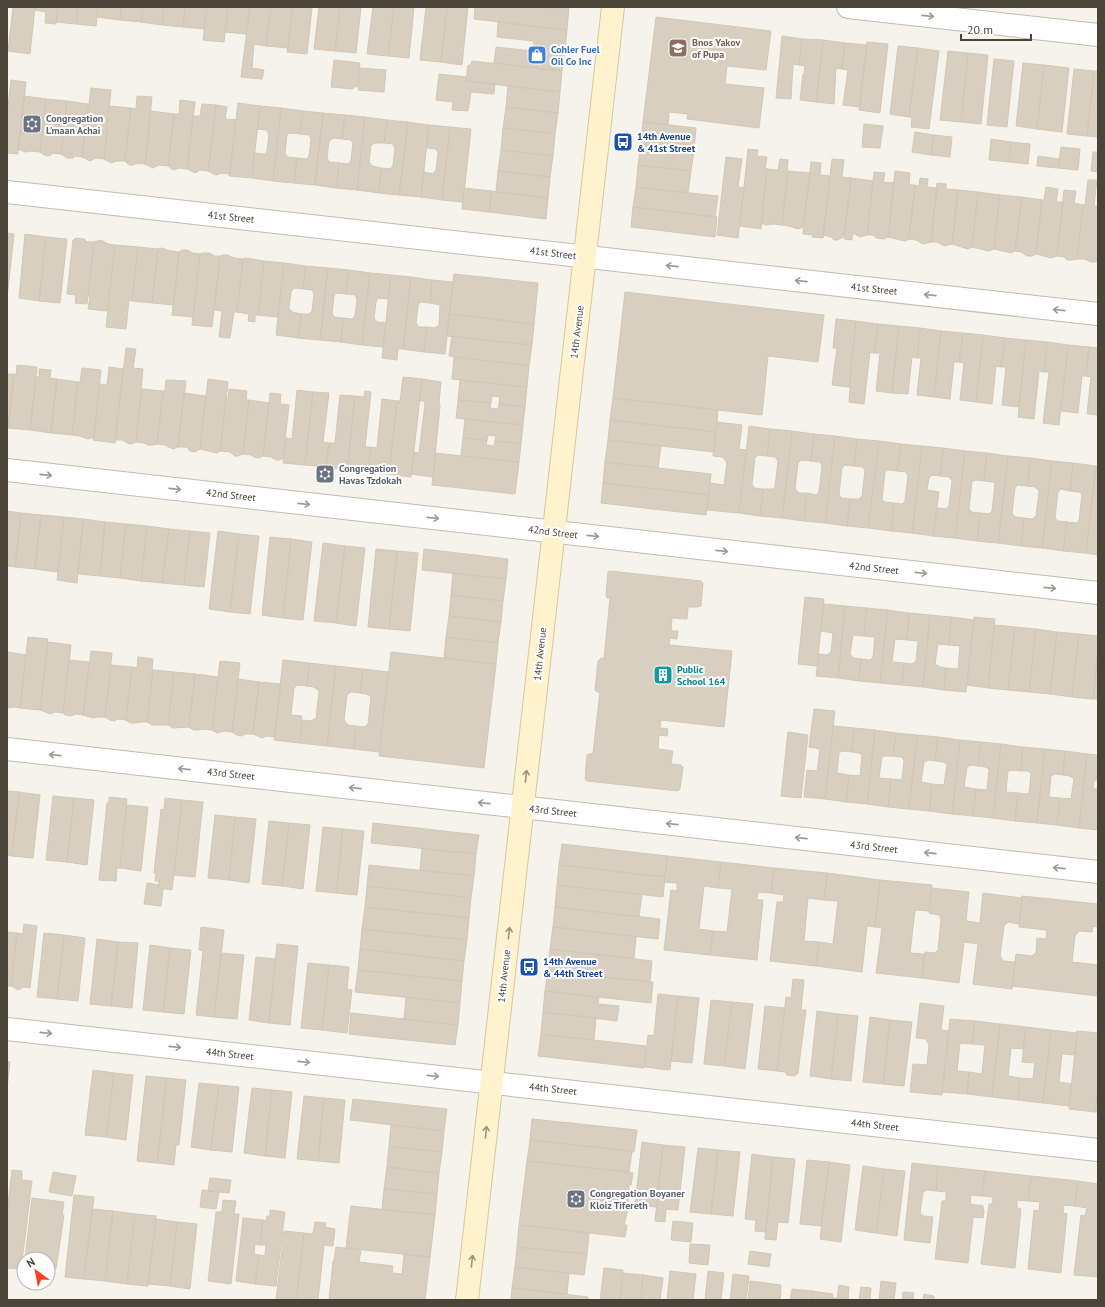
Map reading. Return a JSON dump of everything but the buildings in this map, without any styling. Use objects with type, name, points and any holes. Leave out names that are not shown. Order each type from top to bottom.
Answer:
[{"type":"main road","name":"14th Avenue","points":[[467,1300],[613,7]]},
{"type":"street","points":[[848,7],[1098,35]]},
{"type":"street","name":"41st Street","points":[[7,192],[1098,314]]},
{"type":"street","name":"42nd Street","points":[[7,470],[1098,593]]},
{"type":"street","name":"43rd Street","points":[[7,749],[1098,872]]},
{"type":"street","name":"44th Street","points":[[7,1029],[1098,1150]]},
{"type":"place","name":"Bnos Yakov of Pupa","points":[[678,48]]},
{"type":"place","name":"Cohler Fuel Oil Co Inc","points":[[537,55]]},
{"type":"place","name":"Congregation L'maan Achai","points":[[32,124]]},
{"type":"place","name":"14th Avenue & 41st Street","points":[[623,142]]},
{"type":"place","name":"Congregation Havas Tzdokah","points":[[325,474]]},
{"type":"place","name":"Public School 164","points":[[663,675]]},
{"type":"place","name":"14th Avenue & 44th Street","points":[[529,967]]},
{"type":"place","name":"Congregation Boyaner Kloiz Tifereth","points":[[576,1199]]}]
